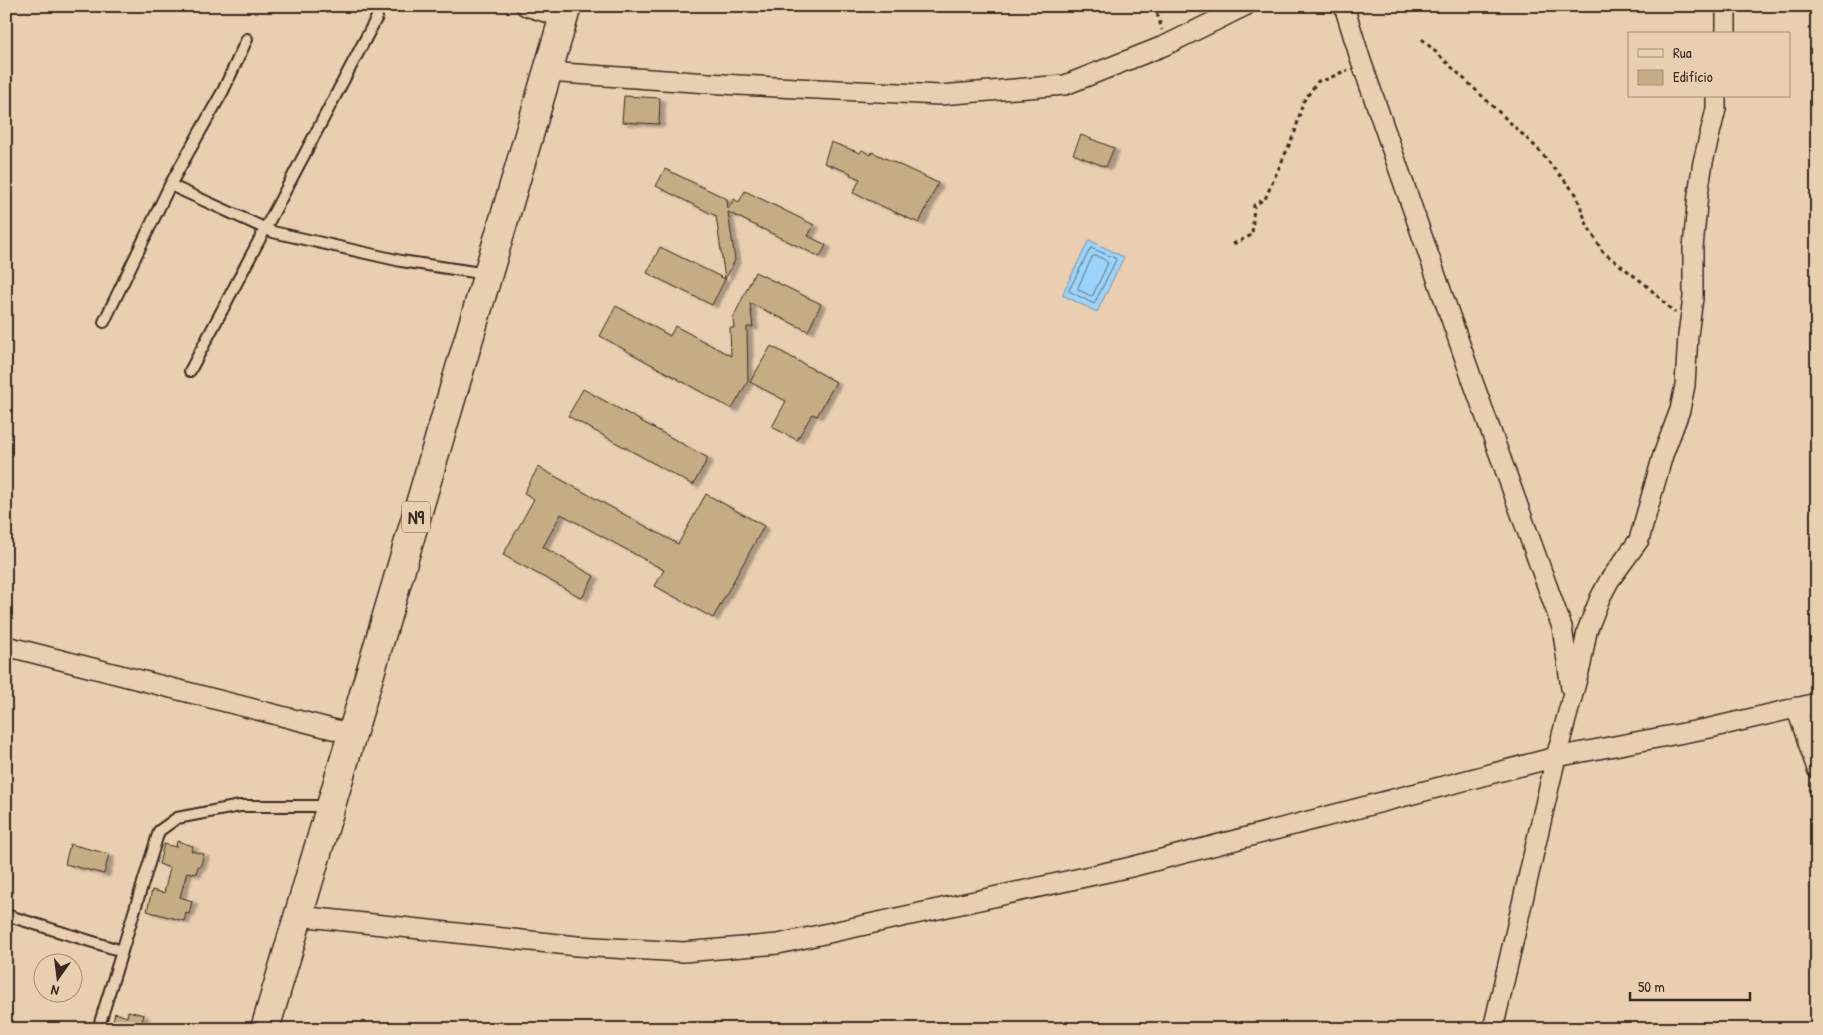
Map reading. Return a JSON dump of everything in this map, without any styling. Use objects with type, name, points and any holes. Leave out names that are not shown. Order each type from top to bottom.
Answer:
[{"type":"highway","name":"N9","points":[[265,1029],[565,12]]},
{"type":"street","points":[[526,6],[565,12]]},
{"type":"street","points":[[546,72],[738,85],[940,95],[1065,84],[1166,45],[1245,6]]},
{"type":"street","points":[[1344,6],[1360,61],[1562,627],[1572,697]]},
{"type":"street","points":[[1726,6],[1726,32]]},
{"type":"street","points":[[1493,1029],[1556,756],[1581,664],[1587,631],[1609,581],[1639,540],[1663,455],[1680,410],[1685,385],[1688,335],[1693,298],[1693,248],[1698,194],[1703,162],[1716,109],[1716,98]]},
{"type":"street","points":[[6,646],[352,734]]},
{"type":"street","points":[[299,916],[577,946],[674,952],[778,944],[1131,866],[1556,756],[1598,750],[1710,728],[1817,703]]},
{"type":"street","points":[[1796,707],[1817,769]]},
{"type":"lane","points":[[190,371],[377,18]]},
{"type":"lane","points":[[104,322],[170,185],[223,91],[247,39]]},
{"type":"lane","points":[[170,185],[273,232],[401,261],[488,274]]},
{"type":"lane","points":[[98,1029],[159,830],[177,818],[240,806],[331,806]]},
{"type":"lane","points":[[6,915],[122,950]]},
{"type":"path","points":[[1155,6],[1166,45]]},
{"type":"path","points":[[1422,39],[1537,148],[1576,194],[1587,225],[1604,252],[1646,285],[1677,315],[1688,335]]},
{"type":"path","points":[[1233,244],[1252,235],[1254,205],[1266,199],[1295,132],[1303,102],[1318,81],[1325,81],[1336,74],[1349,70],[1360,61]]},
{"type":"water","points":[[1089,240],[1124,257],[1097,312],[1062,295]]},
{"type":"building","points":[[624,96],[660,98],[659,124],[622,122]]},
{"type":"building","points":[[1081,135],[1114,148],[1106,167],[1073,154]]},
{"type":"building","points":[[831,142],[860,153],[862,150],[871,155],[872,152],[938,183],[919,223],[853,193],[860,179],[850,175],[851,173],[824,163]]},
{"type":"building","points":[[665,169],[727,199],[728,209],[734,199],[739,202],[745,191],[814,225],[808,236],[826,245],[820,257],[728,212],[735,260],[712,305],[647,273],[660,247],[725,279],[716,216],[656,186]]},
{"type":"building","points":[[755,272],[821,304],[808,331],[750,303],[753,327],[747,327],[748,381],[732,409],[600,336],[616,306],[670,336],[675,326],[731,356],[730,328],[734,328],[733,318]]},
{"type":"building","points":[[771,346],[836,382],[817,416],[812,414],[797,440],[772,427],[786,401],[750,382]]},
{"type":"building","points":[[583,389],[708,458],[693,485],[568,416]]},
{"type":"building","points":[[538,467],[678,544],[706,494],[764,526],[713,618],[655,586],[664,570],[561,514],[543,547],[594,576],[582,598],[503,555],[534,499],[524,493]]},
{"type":"building","points":[[177,841],[193,846],[191,851],[204,854],[196,874],[187,872],[180,897],[192,901],[189,914],[186,913],[184,921],[147,911],[152,890],[164,893],[170,868],[159,864],[164,844],[176,847]]},
{"type":"building","points":[[70,844],[109,854],[104,874],[65,864]]},
{"type":"building","points":[[128,1011],[144,1015],[142,1021],[157,1025],[156,1029],[111,1029],[115,1013],[127,1017]]}]
